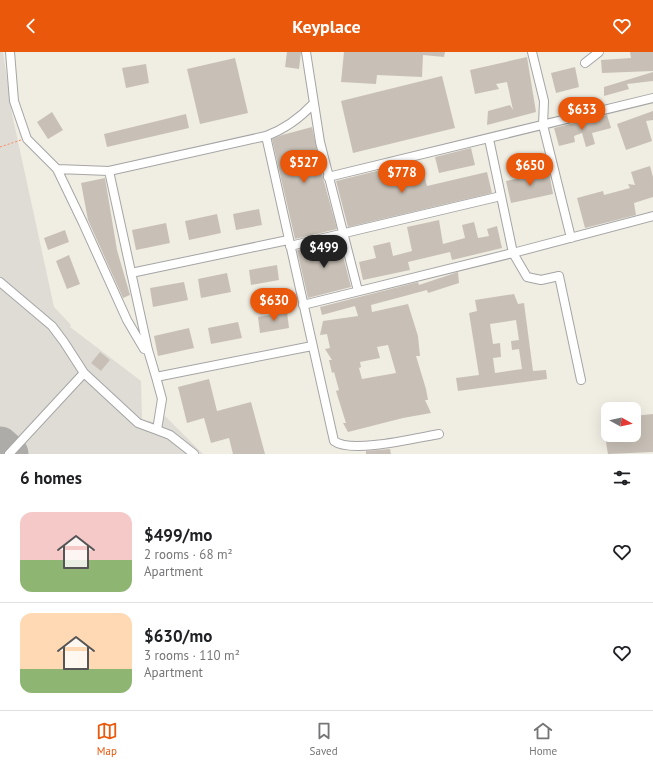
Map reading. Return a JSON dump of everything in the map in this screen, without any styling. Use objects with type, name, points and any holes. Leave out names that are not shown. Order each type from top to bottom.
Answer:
[{"type":"lane","points":[[10,52],[14,101],[27,139],[57,169],[84,223],[127,320],[144,349],[148,350]]},
{"type":"lane","points":[[306,52],[313,104],[328,177],[345,234],[358,291]]},
{"type":"lane","points":[[532,52],[544,101],[543,125],[571,238]]},
{"type":"lane","points":[[585,63],[599,52]]},
{"type":"lane","points":[[328,177],[653,98]]},
{"type":"lane","points":[[57,169],[109,171],[266,136],[281,131],[313,104]]},
{"type":"lane","points":[[266,136],[332,436],[337,443],[349,446],[374,445],[438,434]]},
{"type":"lane","points":[[489,139],[514,253],[526,277],[541,280],[559,276],[581,380]]},
{"type":"lane","points":[[109,171],[148,350],[162,399],[157,430]]},
{"type":"lane","points":[[131,274],[289,243],[345,234],[501,196]]},
{"type":"lane","points":[[303,305],[514,253],[653,216]]},
{"type":"lane","points":[[0,282],[52,326],[84,373],[138,423],[170,435],[194,454]]},
{"type":"lane","points":[[156,377],[312,346]]},
{"type":"lane","points":[[9,454],[84,373]]},
{"type":"path","points":[[0,147],[18,141]]},
{"type":"shaded area","points":[[0,52],[3,52],[12,114],[54,307],[71,325],[70,327],[141,381],[142,420],[160,423],[165,416],[203,454],[0,454]]},
{"type":"building","points":[[287,52],[301,52],[299,69],[285,67]]},
{"type":"building","points":[[344,52],[445,52],[444,57],[423,55],[422,77],[377,75],[376,84],[341,82]]},
{"type":"building","points":[[630,52],[653,52],[653,71],[602,73],[601,60],[631,58]]},
{"type":"building","points":[[527,57],[536,112],[487,125],[488,111],[510,105],[513,110],[507,82],[496,84],[499,89],[475,94],[470,70]]},
{"type":"building","points":[[235,58],[248,113],[200,124],[187,69]]},
{"type":"building","points":[[146,64],[149,83],[126,88],[122,68]]},
{"type":"building","points":[[575,67],[579,87],[556,93],[551,73]]},
{"type":"building","points":[[653,72],[653,81],[627,84],[629,89],[604,96],[604,87]]},
{"type":"building","points":[[442,76],[455,128],[353,153],[341,101]]},
{"type":"building","points":[[653,111],[653,120],[646,121],[652,141],[626,150],[617,124]]},
{"type":"building","points":[[52,112],[63,130],[48,139],[37,122]]},
{"type":"building","points":[[186,114],[189,128],[107,147],[104,134]]},
{"type":"building","points":[[607,115],[611,128],[592,133],[595,144],[586,147],[582,133],[574,136],[575,142],[559,146],[554,128]]},
{"type":"building","points":[[312,127],[323,178],[337,229],[295,239],[272,139]]},
{"type":"building","points":[[471,148],[475,165],[439,173],[435,157]]},
{"type":"building","points":[[650,166],[653,177],[653,197],[634,203],[636,215],[585,228],[577,198],[603,191],[604,195],[630,188],[628,184],[635,185],[631,172]]},
{"type":"building","points":[[422,167],[427,186],[487,172],[492,193],[348,227],[336,181],[389,168],[391,175]]},
{"type":"building","points":[[549,172],[553,194],[511,203],[506,181]]},
{"type":"building","points":[[105,178],[117,250],[130,295],[123,298],[88,220],[81,183]]},
{"type":"building","points":[[259,209],[262,225],[236,230],[233,214]]},
{"type":"building","points":[[217,214],[221,233],[189,240],[185,221]]},
{"type":"building","points":[[439,220],[443,244],[465,238],[462,225],[474,222],[478,238],[489,236],[487,229],[497,226],[502,248],[452,260],[450,252],[408,262],[410,270],[363,280],[359,262],[376,258],[373,246],[390,242],[393,256],[412,251],[407,227]]},
{"type":"building","points":[[166,223],[170,243],[136,250],[132,230]]},
{"type":"building","points":[[65,230],[69,242],[48,250],[44,238]]},
{"type":"building","points":[[339,240],[351,287],[308,298],[297,250]]},
{"type":"building","points":[[69,255],[80,284],[67,289],[56,261]]},
{"type":"building","points":[[277,265],[279,280],[251,285],[249,270]]},
{"type":"building","points":[[458,272],[459,283],[428,293],[427,290],[371,305],[372,312],[408,304],[418,336],[420,356],[416,356],[426,389],[428,400],[425,400],[431,413],[403,418],[348,432],[343,423],[346,423],[336,391],[339,390],[334,372],[332,373],[329,360],[332,360],[325,349],[330,348],[327,334],[320,335],[323,321],[358,316],[355,306],[322,315],[320,307],[418,282],[419,285]],"holes":[[[388,345],[396,373],[362,379],[359,368],[361,367],[360,362],[380,358],[377,347]]]},
{"type":"building","points":[[227,273],[231,292],[201,298],[198,279]]},
{"type":"building","points":[[184,282],[188,300],[153,307],[150,288]]},
{"type":"building","points":[[514,294],[518,304],[524,303],[533,371],[546,370],[547,379],[458,391],[456,378],[479,375],[469,313],[477,311],[475,300]],"holes":[[[516,320],[519,340],[511,341],[512,350],[519,349],[522,369],[495,373],[493,358],[501,357],[500,343],[493,344],[490,324]]]},
{"type":"building","points":[[287,312],[289,328],[260,333],[258,317]]},
{"type":"building","points":[[238,322],[242,338],[211,344],[208,328]]},
{"type":"building","points":[[189,328],[194,348],[158,356],[154,336]]},
{"type":"building","points":[[100,352],[110,360],[101,371],[91,363]]},
{"type":"building","points":[[209,379],[217,411],[251,402],[265,454],[233,454],[229,438],[211,443],[204,418],[187,423],[178,387]]},
{"type":"building","points":[[653,414],[653,452],[608,454],[606,442],[641,442],[641,415]]},
{"type":"building","points":[[390,449],[391,454],[366,454],[366,451]]},
{"type":"runway","points":[[0,446],[9,454]]}]
